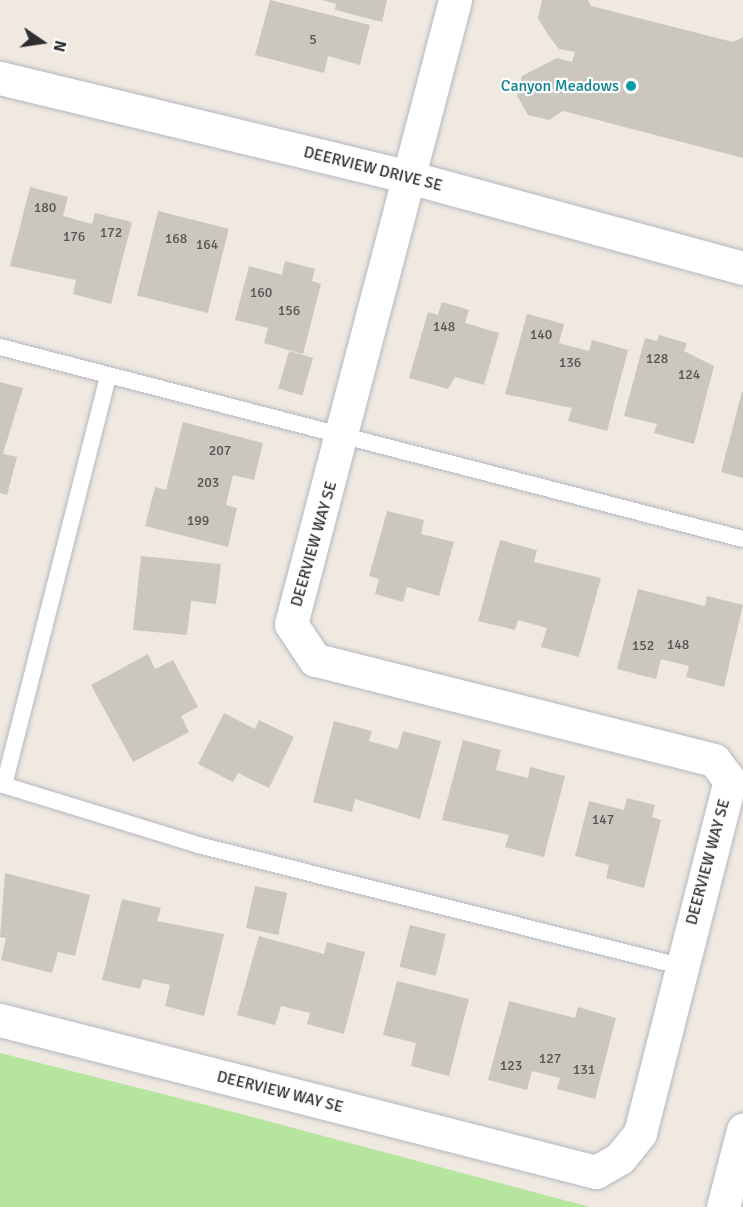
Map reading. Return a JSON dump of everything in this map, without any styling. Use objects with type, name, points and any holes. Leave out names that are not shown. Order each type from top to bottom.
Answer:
[{"type":"street","name":"DEERVIEW WAY SE","points":[[0,1020],[596,1173],[620,1158],[640,1133],[681,966],[736,772],[714,759],[315,660],[291,624],[344,438],[412,178],[455,0]]},
{"type":"street","name":"DEERVIEW DRIVE SE","points":[[0,78],[412,178],[743,268]]},
{"type":"street","points":[[723,1207],[743,1130]]},
{"type":"lane","points":[[0,347],[344,438],[743,539]]},
{"type":"lane","points":[[108,376],[2,785],[198,844],[681,966]]},
{"type":"green space","points":[[0,1053],[218,1108],[590,1207],[0,1207]]},
{"type":"building","points":[[270,0],[370,25],[360,65],[328,56],[324,73],[255,55]]},
{"type":"building","points":[[322,0],[387,0],[382,22],[335,10],[336,4]]},
{"type":"building","name":"Canyon Meadows","points":[[542,0],[588,0],[591,6],[733,42],[743,37],[743,158],[563,111],[549,120],[528,115],[517,96],[522,76],[557,58],[572,62],[575,52],[559,49],[548,35],[538,18]]},
{"type":"building","points":[[30,187],[68,197],[63,216],[92,224],[95,213],[132,222],[111,304],[73,294],[76,280],[10,266]]},
{"type":"building","points":[[158,211],[229,229],[208,313],[137,295]]},
{"type":"building","points":[[285,261],[315,269],[312,281],[321,284],[303,354],[264,343],[268,328],[235,320],[249,266],[282,275]]},
{"type":"building","points":[[442,302],[469,310],[465,323],[499,333],[484,385],[455,377],[448,389],[409,378],[428,312],[438,315]]},
{"type":"building","points":[[527,314],[564,324],[559,343],[589,351],[592,340],[628,350],[607,431],[568,421],[572,408],[505,394]]},
{"type":"building","points":[[659,335],[687,343],[684,351],[714,366],[694,444],[654,433],[657,424],[624,416],[645,338],[657,341]]},
{"type":"building","points":[[289,351],[313,358],[302,395],[278,388]]},
{"type":"building","points":[[0,382],[23,388],[3,454],[17,457],[7,495],[0,493]]},
{"type":"building","points":[[743,392],[743,478],[721,472]]},
{"type":"building","points":[[183,422],[263,443],[254,480],[233,475],[226,505],[237,508],[228,547],[145,526],[155,487],[166,490]]},
{"type":"building","points":[[387,511],[424,520],[421,534],[454,542],[439,596],[407,587],[403,602],[375,594],[379,579],[369,576]]},
{"type":"building","points":[[500,540],[537,550],[534,562],[601,578],[579,657],[541,647],[547,628],[518,620],[515,630],[478,621]]},
{"type":"building","points":[[141,556],[221,564],[216,604],[191,601],[187,635],[133,630]]},
{"type":"building","points":[[638,589],[705,606],[707,596],[743,605],[724,687],[686,677],[689,666],[661,659],[656,679],[617,669]]},
{"type":"building","points":[[148,654],[155,669],[173,660],[198,707],[181,716],[189,732],[133,762],[91,685]]},
{"type":"building","points":[[224,713],[255,729],[259,720],[294,737],[269,788],[238,773],[233,782],[198,764]]},
{"type":"building","points":[[334,721],[372,731],[369,741],[398,749],[403,731],[441,741],[420,819],[355,799],[352,812],[313,802]]},
{"type":"building","points":[[463,740],[501,750],[496,770],[528,778],[530,767],[565,776],[544,857],[505,847],[509,835],[442,820]]},
{"type":"building","points":[[627,798],[655,805],[652,817],[661,820],[644,888],[606,878],[609,865],[575,856],[589,801],[624,810]]},
{"type":"building","points":[[5,873],[90,895],[75,956],[58,952],[52,973],[1,960],[6,938],[0,937]]},
{"type":"building","points":[[255,886],[287,893],[278,935],[246,928]]},
{"type":"building","points":[[122,899],[161,908],[157,921],[224,934],[204,1016],[165,1006],[170,985],[143,979],[140,989],[102,980]]},
{"type":"building","points":[[410,925],[446,934],[435,976],[400,967]]},
{"type":"building","points":[[259,936],[324,954],[327,942],[365,952],[344,1034],[307,1024],[310,1013],[281,1006],[275,1025],[237,1015]]},
{"type":"building","points":[[397,981],[469,999],[449,1076],[411,1066],[416,1043],[383,1035]]},
{"type":"building","points":[[509,1001],[575,1018],[578,1007],[616,1018],[595,1099],[557,1089],[560,1078],[532,1071],[527,1090],[488,1080]]},
{"type":"place","name":"Canyon Meadows","points":[[631,86]]}]
